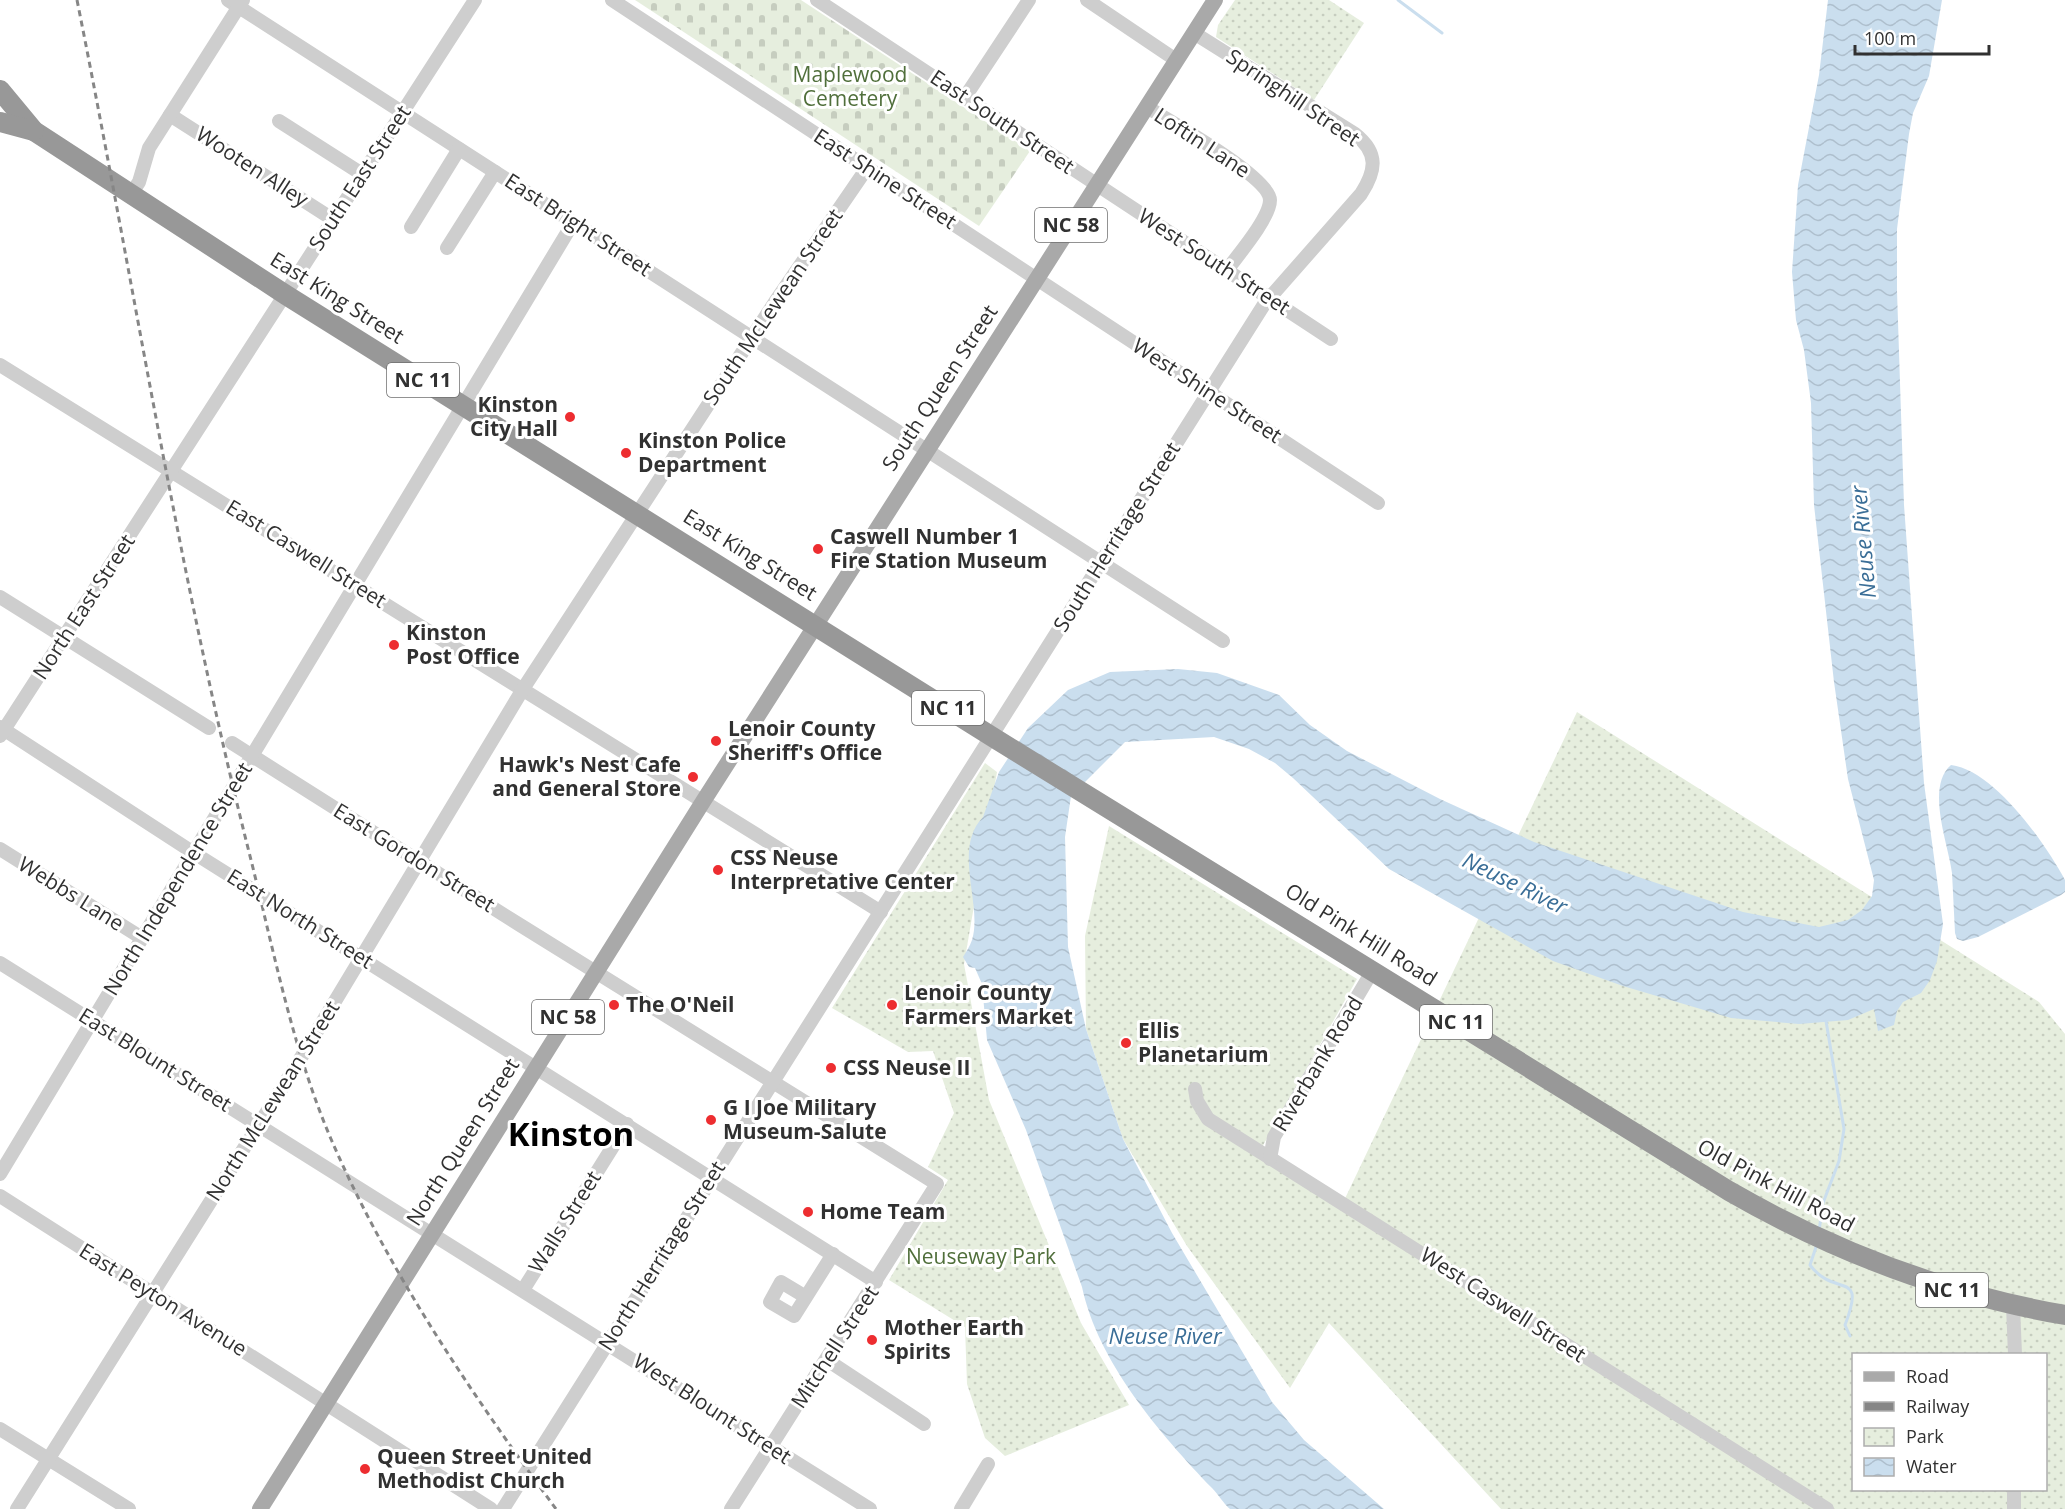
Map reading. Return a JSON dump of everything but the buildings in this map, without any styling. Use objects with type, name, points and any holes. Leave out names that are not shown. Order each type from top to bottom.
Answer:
[{"type":"highway","name":"East King Street","points":[[0,90],[34,131],[286,295],[816,624]]},
{"type":"highway","name":"NC 11","points":[[0,122],[34,131]]},
{"type":"highway","name":"Old Pink Hill Road","points":[[816,624],[1107,808],[1374,970],[1728,1191],[1843,1251],[1947,1289],[2013,1306],[2065,1315]]},
{"type":"main road","name":"South Queen Street","points":[[704,800],[1215,0]]},
{"type":"main road","name":"North Queen Street","points":[[260,1509],[704,800]]},
{"type":"street","name":"South East Street","points":[[170,475],[475,0]]},
{"type":"street","name":"East Shine Street","points":[[612,0],[1036,279]]},
{"type":"street","points":[[965,97],[1029,0]]},
{"type":"street","points":[[1087,0],[1176,60]]},
{"type":"street","name":"East Bright Street","points":[[237,2],[573,223],[1222,641]]},
{"type":"street","points":[[131,194],[139,182],[149,148],[237,2]]},
{"type":"street","name":"East South Street","points":[[826,2],[1097,185]]},
{"type":"street","name":"Springhill Street","points":[[1194,33],[1364,141],[1373,159],[1372,176]]},
{"type":"street","name":"Loftin Lane","points":[[1146,107],[1254,175],[1268,191],[1270,206],[1251,238],[1227,270]]},
{"type":"street","name":"Wooten Alley","points":[[170,115],[334,220]]},
{"type":"street","points":[[279,120],[362,174]]},
{"type":"street","points":[[411,226],[459,149]]},
{"type":"street","name":"South McLewean Street","points":[[523,689],[753,337],[867,168]]},
{"type":"street","points":[[447,248],[495,172]]},
{"type":"street","name":"South Herritage Street","points":[[881,912],[995,738],[1100,562],[1270,299],[1361,194],[1372,176]]},
{"type":"street","name":"West South Street","points":[[1097,185],[1331,339]]},
{"type":"street","name":"North Independence Street","points":[[0,1174],[573,223]]},
{"type":"street","name":"West Shine Street","points":[[1036,279],[1378,503]]},
{"type":"street","name":"East Caswell Street","points":[[0,365],[170,475],[356,585],[704,800]]},
{"type":"street","name":"North East Street","points":[[1,731],[65,638],[170,475]]},
{"type":"street","points":[[0,597],[209,728]]},
{"type":"street","name":"North McLewean Street","points":[[18,1509],[362,957],[523,689]]},
{"type":"street","name":"East North Street","points":[[1,731],[876,1282]]},
{"type":"street","name":"East Gordon Street","points":[[232,743],[937,1184]]},
{"type":"street","points":[[704,800],[881,912]]},
{"type":"street","name":"Webbs Lane","points":[[0,849],[142,938]]},
{"type":"street","name":"North Herritage Street","points":[[503,1509],[881,912]]},
{"type":"street","name":"East Blount Street","points":[[0,963],[432,1233]]},
{"type":"street","name":"Riverbank Road","points":[[1270,1159],[1274,1137],[1374,970]]},
{"type":"street","name":"West Caswell Street","points":[[1195,1089],[1197,1101],[1208,1119],[1827,1509]]},
{"type":"street","name":"Walls Street","points":[[523,1290],[627,1124]]},
{"type":"street","name":"Mitchell Street","points":[[731,1509],[937,1184]]},
{"type":"street","name":"East Peyton Avenue","points":[[0,1196],[491,1509]]},
{"type":"street","name":"West Blount Street","points":[[432,1233],[870,1509]]},
{"type":"street","points":[[806,1297],[833,1254]]},
{"type":"street","points":[[2013,1306],[2015,1353]]},
{"type":"street","points":[[827,1360],[924,1424]]},
{"type":"street","points":[[0,1429],[129,1509]]},
{"type":"street","points":[[961,1509],[988,1464]]},
{"type":"street","points":[[2014,1491],[2014,1509]]},
{"type":"green space","name":"Maplewood Cemetery","points":[[635,0],[801,0],[1030,151],[979,226]]},
{"type":"green space","points":[[1235,0],[1329,0],[1364,23],[1314,100],[1216,37],[1218,25]]},
{"type":"green space","points":[[1577,712],[2039,1002],[2065,1034],[2065,1509],[1501,1509],[1329,1323],[1290,1388],[1187,1246],[1123,1139],[1086,1029],[1085,936],[1109,826],[1357,979],[1257,1156],[1340,1209]]},
{"type":"green space","name":"Neuseway Park","points":[[985,763],[997,772],[964,964],[989,1100],[1081,1323],[1129,1405],[1005,1456],[985,1438],[967,1384],[965,1327],[889,1280],[948,1180],[928,1167],[954,1113],[933,1051],[908,1052],[832,1008]]},
{"type":"water","name":"Neuse River","points":[[1828,0],[1942,0],[1929,76],[1913,113],[1897,229],[1904,505],[1924,783],[1943,924],[1937,961],[1930,980],[1921,993],[1903,1002],[1897,1011],[1894,1025],[1878,1031],[1874,1009],[1848,1020],[1799,1024],[1731,1018],[1623,986],[1553,961],[1389,869],[1293,778],[1275,763],[1249,749],[1214,737],[1125,742],[1071,796],[1065,837],[1068,947],[1086,1029],[1123,1139],[1172,1233],[1272,1402],[1304,1440],[1384,1509],[1230,1509],[1152,1420],[1116,1369],[1090,1315],[1026,1130],[987,1040],[982,984],[975,968],[969,967],[963,957],[972,940],[974,926],[969,861],[974,830],[983,817],[999,772],[1028,728],[1068,690],[1110,672],[1178,669],[1217,673],[1279,695],[1310,725],[1347,751],[1440,799],[1534,842],[1743,912],[1819,927],[1848,920],[1862,910],[1872,896],[1874,880],[1848,779],[1834,682],[1814,505],[1811,403],[1804,350],[1796,320],[1792,272],[1798,185],[1819,75]]},
{"type":"water","points":[[1951,765],[1967,770],[1984,780],[2017,810],[2045,847],[2065,880],[2065,892],[2061,895],[1978,937],[1963,941],[1957,939],[1955,933],[1952,873],[1939,802],[1943,775]]},
{"type":"waterway","points":[[1398,0],[1442,33]]},
{"type":"waterway","points":[[1819,1231],[1823,1203],[1839,1161],[1844,1129],[1826,1021]]},
{"type":"waterway","points":[[1817,1244],[1810,1265],[1829,1281],[1850,1290],[1851,1307],[1845,1325],[1850,1336]]},
{"type":"railway","points":[[77,0],[200,640],[275,961],[305,1069],[331,1139],[378,1236],[462,1376],[556,1509]]},
{"type":"place","name":"Kinston City Hall","points":[[570,417]]},
{"type":"place","name":"Kinston Police Department","points":[[626,453]]},
{"type":"place","name":"Caswell Number 1 Fire Station Museum","points":[[818,549]]},
{"type":"place","name":"Kinston Post Office","points":[[394,645]]},
{"type":"place","name":"Lenoir County Sheriff's Office","points":[[716,741]]},
{"type":"place","name":"Hawk's Nest Cafe and General Store","points":[[693,777]]},
{"type":"place","name":"CSS Neuse Interpretative Center","points":[[718,870]]},
{"type":"place","name":"The O'Neil","points":[[614,1005]]},
{"type":"place","name":"Lenoir County Farmers Market","points":[[892,1005]]},
{"type":"place","name":"Ellis Planetarium","points":[[1126,1043]]},
{"type":"place","name":"CSS Neuse II","points":[[831,1068]]},
{"type":"place","name":"G I Joe Military Museum-Salute","points":[[711,1120]]},
{"type":"place","name":"Home Team","points":[[808,1212]]},
{"type":"place","name":"Mother Earth Spirits","points":[[872,1340]]},
{"type":"place","name":"Queen Street United Methodist Church","points":[[365,1469]]},
{"type":"district","name":"Kinston","points":[[571,1134]]}]
